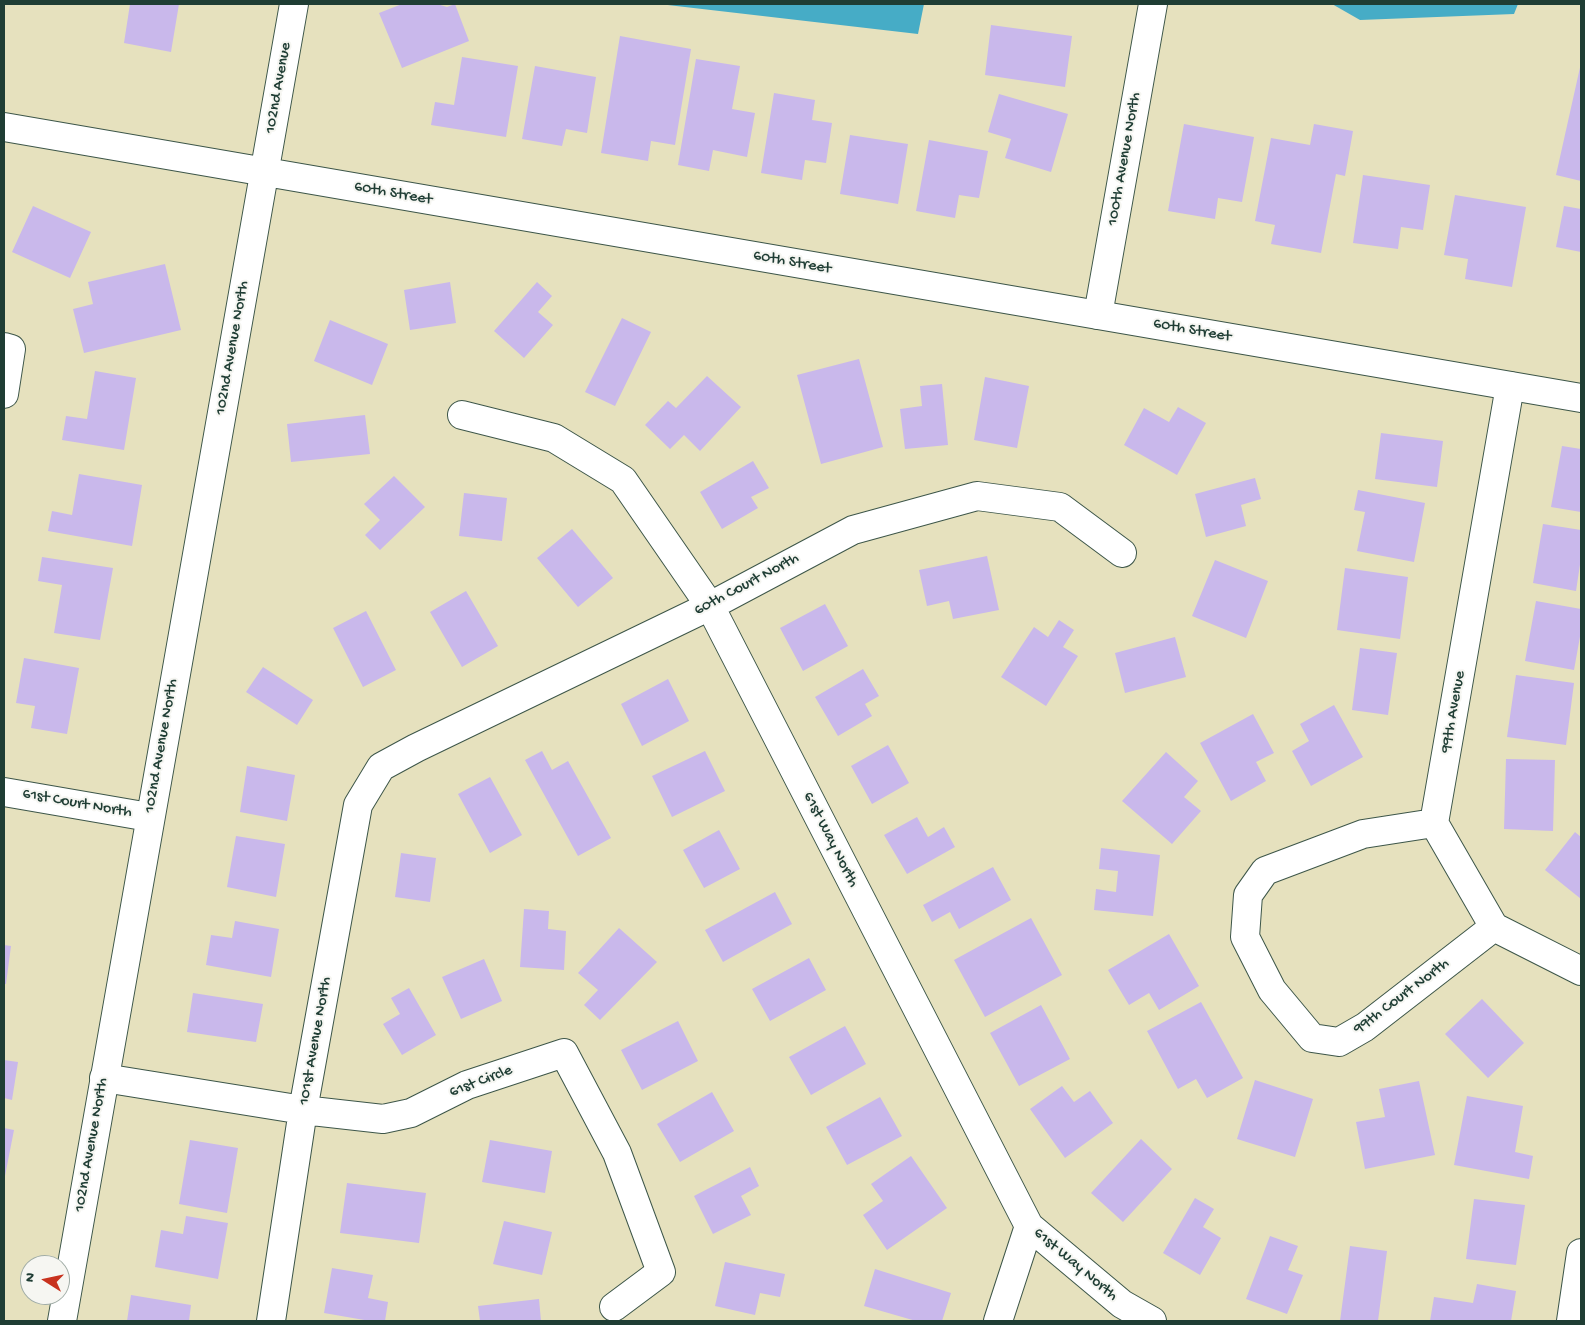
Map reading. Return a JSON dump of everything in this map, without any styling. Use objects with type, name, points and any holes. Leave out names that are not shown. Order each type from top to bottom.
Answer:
[{"type":"street","name":"102nd Avenue","points":[[265,172],[294,4]]},
{"type":"street","name":"100th Avenue North","points":[[1098,315],[1153,4]]},
{"type":"street","name":"60th Street","points":[[4,126],[1581,398]]},
{"type":"street","name":"102nd Avenue North","points":[[62,1321],[149,817],[265,172]]},
{"type":"street","points":[[4,347],[11,349],[4,394]]},
{"type":"street","name":"99th Avenue","points":[[1434,823],[1510,386]]},
{"type":"street","name":"61st Way North","points":[[462,415],[554,438],[622,480],[710,606],[1029,1226],[1122,1304],[1152,1321]]},
{"type":"street","name":"60th Court North","points":[[381,767],[416,748],[710,606],[853,530],[976,496],[1060,508],[1122,553]]},
{"type":"street","name":"101st Avenue North","points":[[271,1321],[303,1110],[358,805],[381,767]]},
{"type":"street","name":"61st Court North","points":[[4,792],[149,817]]},
{"type":"street","points":[[1434,823],[1494,927],[1581,971]]},
{"type":"street","name":"99th Court North","points":[[1434,823],[1363,834],[1265,871],[1248,895],[1246,937],[1272,990],[1312,1038],[1338,1042],[1365,1028],[1494,927]]},
{"type":"street","name":"61st Circle","points":[[104,1078],[303,1110],[383,1119],[411,1113],[467,1085],[564,1053],[617,1153],[661,1272],[614,1308]]},
{"type":"street","points":[[998,1321],[1029,1226]]},
{"type":"street","points":[[1571,1321],[1581,1253]]},
{"type":"water","points":[[659,4],[924,4],[918,34]]},
{"type":"water","points":[[1332,4],[1518,4],[1514,14],[1360,20]]},
{"type":"building","points":[[130,4],[179,4],[171,52],[124,43]]},
{"type":"building","points":[[402,4],[437,4],[447,7],[455,4],[469,41],[402,68],[379,13]]},
{"type":"building","points":[[991,25],[1072,36],[1065,87],[985,75]]},
{"type":"building","points":[[620,36],[691,49],[675,145],[651,141],[648,161],[601,153]]},
{"type":"building","points":[[462,57],[518,66],[506,137],[431,125],[435,102],[454,105]]},
{"type":"building","points":[[696,59],[740,66],[732,109],[755,113],[747,157],[713,150],[709,171],[678,165]]},
{"type":"building","points":[[1581,63],[1581,181],[1556,175]]},
{"type":"building","points":[[535,66],[596,77],[587,133],[566,129],[562,146],[522,139]]},
{"type":"building","points":[[774,93],[815,100],[812,120],[832,123],[826,163],[805,160],[802,180],[761,173]]},
{"type":"building","points":[[999,94],[1068,114],[1051,172],[1005,158],[1011,139],[988,132]]},
{"type":"building","points":[[1184,124],[1254,137],[1242,202],[1218,198],[1215,219],[1168,211]]},
{"type":"building","points":[[1314,124],[1353,131],[1345,176],[1336,174],[1321,253],[1271,244],[1275,225],[1255,221],[1271,138],[1310,145]]},
{"type":"building","points":[[850,135],[908,144],[898,204],[840,194]]},
{"type":"building","points":[[929,140],[988,151],[979,198],[959,195],[955,218],[916,211]]},
{"type":"building","points":[[1363,175],[1430,185],[1423,230],[1401,227],[1398,249],[1353,243]]},
{"type":"building","points":[[1455,195],[1526,207],[1512,287],[1465,279],[1468,259],[1444,255]]},
{"type":"building","points":[[33,206],[91,232],[70,278],[12,252]]},
{"type":"building","points":[[1564,206],[1581,209],[1581,252],[1556,247]]},
{"type":"building","points":[[165,264],[181,330],[84,353],[73,309],[93,304],[88,282]]},
{"type":"building","points":[[450,282],[456,323],[410,330],[404,290]]},
{"type":"building","points":[[537,282],[552,296],[538,312],[553,325],[524,358],[494,331]]},
{"type":"building","points":[[622,318],[651,332],[615,406],[585,392]]},
{"type":"building","points":[[330,320],[388,344],[372,385],[314,361]]},
{"type":"building","points":[[859,359],[883,447],[821,464],[797,375]]},
{"type":"building","points":[[95,371],[136,378],[124,450],[62,440],[66,416],[87,419]]},
{"type":"building","points":[[707,376],[741,407],[700,451],[684,435],[670,449],[645,425],[668,401],[676,408]]},
{"type":"building","points":[[985,377],[1029,386],[1017,448],[974,440]]},
{"type":"building","points":[[942,384],[948,445],[905,449],[900,409],[922,406],[920,386]]},
{"type":"building","points":[[1178,407],[1206,423],[1177,475],[1124,445],[1144,408],[1169,422]]},
{"type":"building","points":[[365,415],[370,454],[291,462],[287,424]]},
{"type":"building","points":[[1381,433],[1443,441],[1437,487],[1375,479]]},
{"type":"building","points":[[1562,446],[1581,449],[1581,512],[1551,507]]},
{"type":"building","points":[[753,461],[769,488],[751,497],[758,508],[722,529],[700,492]]},
{"type":"building","points":[[79,474],[142,485],[132,546],[48,531],[52,511],[72,515]]},
{"type":"building","points":[[394,476],[425,507],[380,550],[365,535],[380,520],[364,504]]},
{"type":"building","points":[[1255,478],[1261,499],[1241,505],[1246,526],[1206,537],[1195,494]]},
{"type":"building","points":[[1358,490],[1425,503],[1414,562],[1357,551],[1365,512],[1354,510]]},
{"type":"building","points":[[464,493],[507,498],[502,541],[459,536]]},
{"type":"building","points":[[1543,524],[1581,530],[1581,558],[1576,591],[1533,583]]},
{"type":"building","points":[[572,529],[613,578],[578,607],[537,558]]},
{"type":"building","points":[[987,556],[999,610],[953,619],[949,601],[927,606],[919,570]]},
{"type":"building","points":[[42,557],[113,568],[100,640],[54,633],[62,585],[38,581]]},
{"type":"building","points":[[1215,560],[1268,581],[1246,638],[1192,616]]},
{"type":"building","points":[[1345,568],[1408,577],[1400,639],[1337,630]]},
{"type":"building","points":[[466,591],[498,646],[462,667],[430,612]]},
{"type":"building","points":[[1536,601],[1581,609],[1581,631],[1574,670],[1525,661]]},
{"type":"building","points":[[825,604],[848,646],[803,671],[780,628]]},
{"type":"building","points":[[366,611],[396,670],[363,687],[333,628]]},
{"type":"building","points":[[1059,620],[1074,630],[1063,647],[1078,656],[1046,706],[1001,677],[1034,627],[1048,637]]},
{"type":"building","points":[[1175,637],[1186,677],[1125,693],[1115,653]]},
{"type":"building","points":[[1360,648],[1397,653],[1388,715],[1352,710]]},
{"type":"building","points":[[24,658],[79,668],[67,734],[31,728],[35,706],[16,703]]},
{"type":"building","points":[[263,667],[313,700],[297,725],[246,692]]},
{"type":"building","points":[[863,669],[879,696],[865,704],[872,716],[838,736],[815,697]]},
{"type":"building","points":[[1516,675],[1574,683],[1566,745],[1507,737]]},
{"type":"building","points":[[668,679],[689,721],[642,746],[621,704]]},
{"type":"building","points":[[1334,705],[1363,757],[1311,786],[1292,751],[1309,741],[1300,724]]},
{"type":"building","points":[[1253,714],[1274,753],[1256,762],[1266,781],[1231,801],[1200,743]]},
{"type":"building","points":[[888,745],[909,783],[872,804],[851,766]]},
{"type":"building","points":[[542,751],[552,770],[568,761],[611,838],[578,856],[525,760]]},
{"type":"building","points":[[705,751],[725,791],[672,817],[652,776]]},
{"type":"building","points":[[1166,752],[1198,781],[1184,797],[1201,811],[1172,844],[1122,801]]},
{"type":"building","points":[[1506,759],[1555,760],[1553,831],[1504,829]]},
{"type":"building","points":[[247,766],[295,775],[287,821],[240,812]]},
{"type":"building","points":[[490,777],[522,835],[490,853],[458,794]]},
{"type":"building","points":[[917,817],[928,837],[944,827],[955,847],[907,874],[884,835]]},
{"type":"building","points":[[719,830],[740,869],[704,888],[683,850]]},
{"type":"building","points":[[1575,832],[1581,837],[1581,899],[1545,870]]},
{"type":"building","points":[[236,836],[285,844],[276,897],[227,887]]},
{"type":"building","points":[[1101,848],[1160,855],[1153,916],[1094,910],[1096,889],[1116,892],[1118,871],[1099,869]]},
{"type":"building","points":[[401,853],[436,858],[430,902],[395,897]]},
{"type":"building","points":[[993,867],[1011,900],[959,929],[950,912],[932,922],[923,905]]},
{"type":"building","points":[[775,892],[792,924],[723,962],[705,930]]},
{"type":"building","points":[[524,909],[549,911],[548,929],[566,931],[564,970],[520,967]]},
{"type":"building","points":[[1031,918],[1062,975],[985,1017],[954,960]]},
{"type":"building","points":[[235,921],[279,929],[271,977],[206,965],[211,935],[232,938]]},
{"type":"building","points":[[619,928],[657,962],[600,1020],[584,1005],[598,990],[578,973]]},
{"type":"building","points":[[1169,934],[1199,986],[1159,1010],[1149,993],[1129,1005],[1108,970]]},
{"type":"building","points":[[4,945],[11,946],[6,984],[4,984]]},
{"type":"building","points":[[809,958],[826,990],[770,1021],[752,989]]},
{"type":"building","points":[[484,959],[502,1001],[461,1019],[442,977]]},
{"type":"building","points":[[409,988],[436,1035],[402,1055],[383,1024],[400,1014],[391,998]]},
{"type":"building","points":[[193,993],[263,1004],[256,1042],[187,1032]]},
{"type":"building","points":[[1482,999],[1524,1043],[1488,1078],[1445,1034]]},
{"type":"building","points":[[1201,1002],[1243,1078],[1207,1098],[1196,1079],[1178,1089],[1147,1031]]},
{"type":"building","points":[[1041,1005],[1070,1059],[1019,1086],[990,1033]]},
{"type":"building","points":[[678,1021],[698,1061],[642,1090],[621,1050]]},
{"type":"building","points":[[845,1026],[866,1064],[811,1095],[789,1057]]},
{"type":"building","points":[[4,1060],[18,1062],[12,1100],[4,1098]]},
{"type":"building","points":[[1255,1080],[1313,1099],[1295,1157],[1237,1139]]},
{"type":"building","points":[[1419,1081],[1435,1155],[1365,1169],[1356,1122],[1385,1117],[1379,1089]]},
{"type":"building","points":[[1062,1086],[1074,1102],[1090,1091],[1113,1123],[1065,1158],[1030,1109]]},
{"type":"building","points":[[712,1092],[734,1131],[680,1162],[657,1124]]},
{"type":"building","points":[[1467,1096],[1523,1106],[1515,1152],[1533,1156],[1529,1179],[1454,1165]]},
{"type":"building","points":[[880,1097],[902,1136],[847,1165],[826,1127]]},
{"type":"building","points":[[4,1128],[14,1130],[5,1176],[4,1175]]},
{"type":"building","points":[[1141,1139],[1172,1169],[1123,1222],[1091,1193]]},
{"type":"building","points":[[190,1140],[238,1148],[227,1213],[179,1204]]},
{"type":"building","points":[[490,1140],[552,1151],[545,1193],[482,1182]]},
{"type":"building","points":[[911,1156],[947,1208],[887,1250],[863,1215],[883,1201],[871,1184]]},
{"type":"building","points":[[750,1167],[759,1186],[741,1196],[751,1215],[713,1234],[694,1196]]},
{"type":"building","points":[[347,1183],[426,1193],[419,1243],[340,1233]]},
{"type":"building","points":[[1195,1198],[1214,1209],[1203,1227],[1221,1238],[1200,1275],[1163,1253]]},
{"type":"building","points":[[1474,1199],[1525,1205],[1516,1265],[1466,1259]]},
{"type":"building","points":[[186,1216],[228,1223],[218,1279],[155,1267],[161,1230],[183,1234]]},
{"type":"building","points":[[504,1221],[552,1232],[542,1275],[493,1264]]},
{"type":"building","points":[[1270,1236],[1298,1246],[1288,1270],[1303,1275],[1287,1314],[1246,1299]]},
{"type":"building","points":[[1350,1246],[1387,1251],[1378,1321],[1340,1321]]},
{"type":"building","points":[[725,1262],[785,1274],[780,1297],[760,1293],[755,1315],[715,1306]]},
{"type":"building","points":[[332,1268],[373,1275],[368,1298],[388,1302],[385,1321],[370,1321],[324,1313]]},
{"type":"building","points":[[875,1269],[951,1293],[942,1321],[916,1321],[864,1306]]},
{"type":"building","points":[[1477,1284],[1516,1291],[1511,1321],[1430,1321],[1434,1297],[1473,1303]]},
{"type":"building","points":[[131,1295],[191,1305],[189,1321],[127,1321]]},
{"type":"building","points":[[539,1299],[541,1321],[480,1321],[478,1306]]}]
